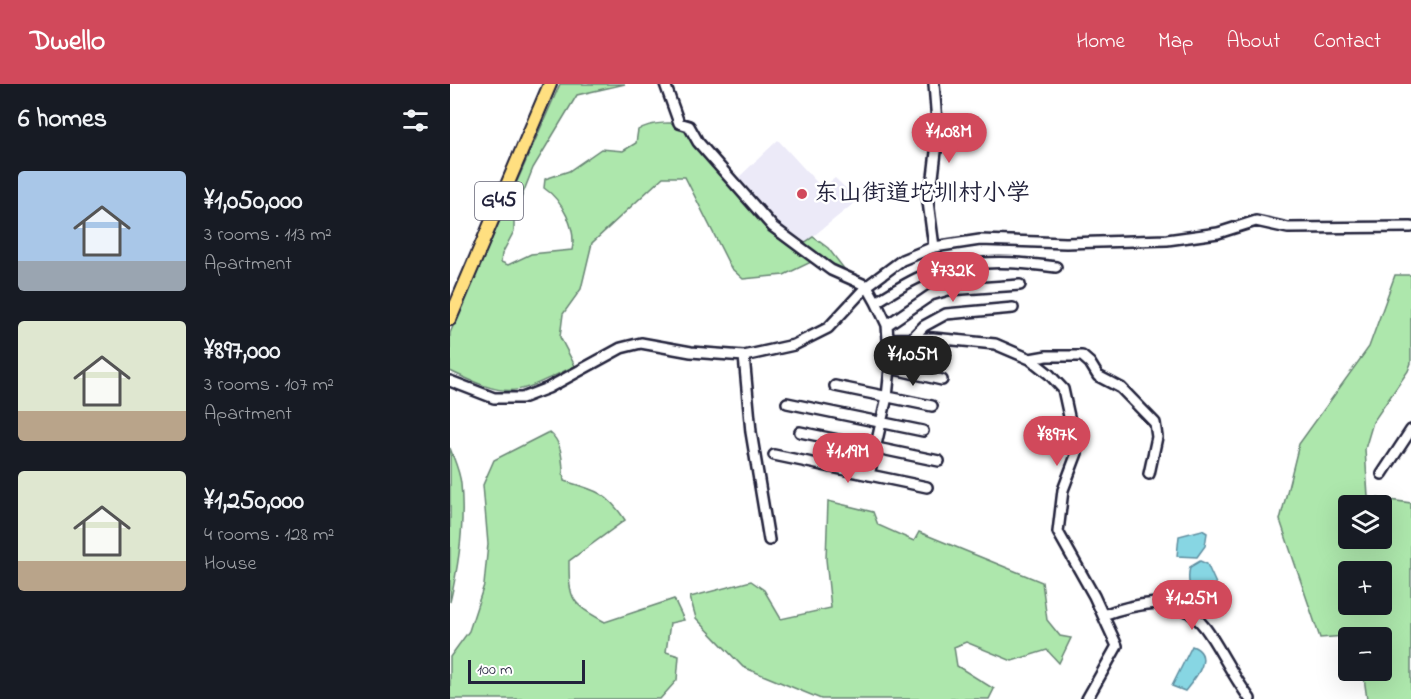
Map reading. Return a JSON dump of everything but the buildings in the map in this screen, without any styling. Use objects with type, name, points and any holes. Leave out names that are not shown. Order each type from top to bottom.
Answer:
[{"type":"highway","name":"G45","points":[[450,299],[541,84]]},
{"type":"highway","name":"G45","points":[[450,319],[550,84]]},
{"type":"street","points":[[665,84],[679,123],[688,126],[698,142],[759,213],[831,270],[867,286],[876,302],[887,325],[890,368],[887,397],[879,423],[869,475]]},
{"type":"street","points":[[934,84],[938,135],[933,177],[927,194],[934,247]]},
{"type":"street","points":[[450,381],[494,398],[522,398],[548,388],[621,348],[641,343],[691,352],[744,356],[794,345],[828,328],[867,286],[902,260],[934,247],[980,240],[1066,243],[1167,240],[1218,233],[1256,221],[1288,228],[1411,227]]},
{"type":"street","points":[[876,302],[930,273],[957,266],[997,263],[1056,267]]},
{"type":"street","points":[[887,325],[931,295],[948,290],[1020,285]]},
{"type":"street","points":[[911,339],[924,326],[946,314],[1013,308]]},
{"type":"street","points":[[889,339],[995,344],[1030,359],[1063,389],[1077,453],[1063,490],[1058,532],[1103,615],[1117,646],[1087,699]]},
{"type":"street","points":[[744,356],[752,432],[769,540]]},
{"type":"street","points":[[1030,359],[1047,356],[1082,357],[1090,363],[1098,376],[1126,393],[1155,423],[1157,437],[1149,474]]},
{"type":"street","points":[[890,368],[942,380]]},
{"type":"street","points":[[835,386],[932,406]]},
{"type":"street","points":[[787,404],[923,431]]},
{"type":"street","points":[[1382,474],[1411,430]]},
{"type":"street","points":[[800,432],[939,461]]},
{"type":"street","points":[[774,455],[927,487]]},
{"type":"street","points":[[1103,615],[1119,609],[1154,604],[1173,605],[1190,610],[1204,622],[1250,699]]},
{"type":"shaded area","name":"东山街道坨圳村小学","points":[[778,140],[822,188],[835,178],[858,200],[806,242],[781,227],[738,178]]},
{"type":"green space","points":[[560,84],[625,84],[577,95],[533,168],[514,216],[514,231],[502,254],[501,262],[508,265],[531,254],[572,250],[572,233],[567,216],[557,200],[544,188],[545,179],[569,171],[601,149],[623,151],[636,143],[638,130],[643,127],[670,123],[689,126],[759,213],[801,245],[813,237],[828,248],[849,275],[813,261],[784,275],[743,279],[731,268],[685,177],[663,177],[592,243],[581,289],[563,314],[560,337],[575,366],[539,383],[514,390],[488,387],[450,371],[450,333]]},
{"type":"green space","points":[[1395,275],[1411,275],[1411,363],[1408,371],[1373,422],[1365,449],[1368,495],[1338,495],[1338,549],[1392,549],[1392,500],[1411,503],[1411,699],[1367,699],[1364,681],[1392,681],[1392,627],[1338,627],[1338,637],[1320,638],[1280,520],[1299,444],[1369,347]]},
{"type":"green space","points":[[549,432],[560,448],[564,481],[599,493],[612,503],[625,520],[569,561],[571,593],[574,599],[585,610],[605,622],[674,599],[684,620],[670,623],[666,652],[679,656],[677,680],[660,699],[450,699],[450,657],[469,631],[484,585],[488,544],[483,485],[494,460]]},
{"type":"green space","points":[[450,448],[460,479],[462,529],[450,602]]},
{"type":"green space","points":[[828,501],[873,512],[878,525],[914,541],[919,532],[1042,582],[1047,620],[1060,636],[1071,638],[1059,663],[1047,650],[1012,661],[966,642],[954,647],[957,666],[994,689],[989,699],[821,699],[743,667],[696,618],[690,597],[751,581],[764,590],[781,619],[831,608],[826,559]]},
{"type":"water","points":[[1202,530],[1207,533],[1205,546],[1197,557],[1177,556],[1179,536]]},
{"type":"water","points":[[1200,561],[1207,564],[1217,586],[1214,593],[1197,600],[1190,588],[1189,576],[1190,567]]},
{"type":"water","points":[[1192,646],[1199,650],[1203,661],[1201,668],[1185,691],[1172,686]]},
{"type":"place","name":"东山街道坨圳村小学","points":[[802,194]]}]
